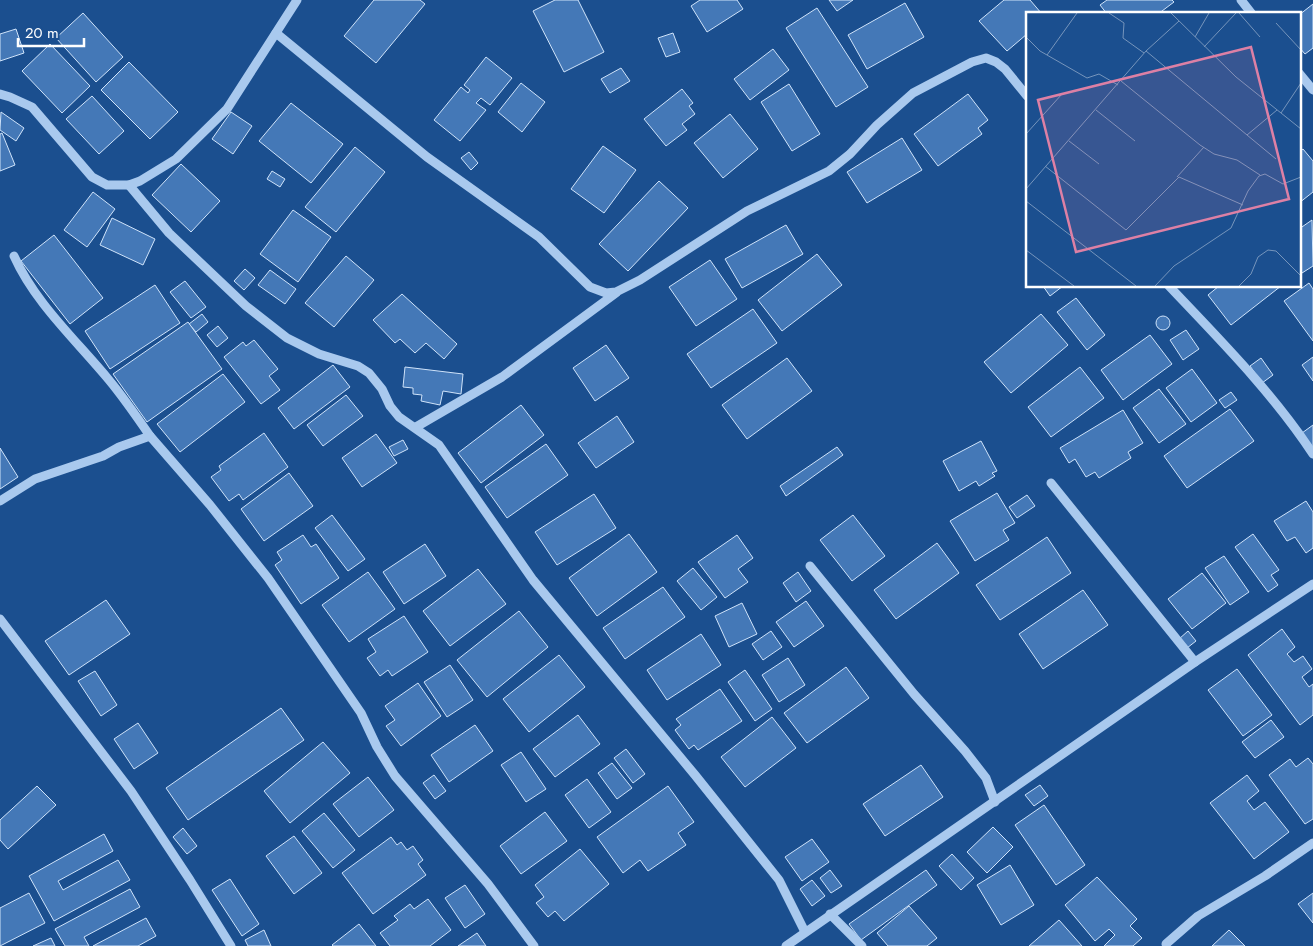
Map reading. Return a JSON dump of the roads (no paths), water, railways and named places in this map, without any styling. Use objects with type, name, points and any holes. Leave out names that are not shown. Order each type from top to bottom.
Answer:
[{"type":"street","points":[[0,94],[32,107],[92,177],[99,182],[107,185],[129,185],[140,181],[176,159],[227,109],[297,0]]},
{"type":"street","points":[[1241,0],[1250,12]]},
{"type":"street","points":[[276,33],[427,157],[539,237],[590,287],[606,293],[616,292]]},
{"type":"street","points":[[416,427],[502,377],[616,292],[640,280],[747,212],[829,171],[850,154],[877,125],[913,93],[972,62],[986,58],[996,62],[1005,69],[1026,95]]},
{"type":"street","points":[[1300,74],[1313,90]]},
{"type":"street","points":[[129,185],[169,233],[246,306],[287,338],[319,354],[358,366],[369,373],[382,389],[390,406],[399,417],[416,427],[439,445],[533,580],[695,775],[779,880],[805,932]]},
{"type":"street","points":[[14,256],[23,275],[53,316],[110,381],[150,436],[210,505],[268,578],[361,713],[377,747],[395,776],[488,884],[534,946]]},
{"type":"street","points":[[1171,288],[1246,368],[1297,430],[1313,454]]},
{"type":"street","points":[[0,501],[35,479],[104,456],[150,436]]},
{"type":"street","points":[[1051,483],[1195,662]]},
{"type":"street","points":[[810,566],[914,694],[965,751],[986,778],[995,802]]},
{"type":"street","points":[[786,946],[1195,662],[1313,584]]},
{"type":"street","points":[[0,619],[131,791],[231,946]]},
{"type":"street","points":[[1166,944],[1198,916],[1265,876],[1313,843]]},
{"type":"street","points":[[830,914],[862,946]]}]
